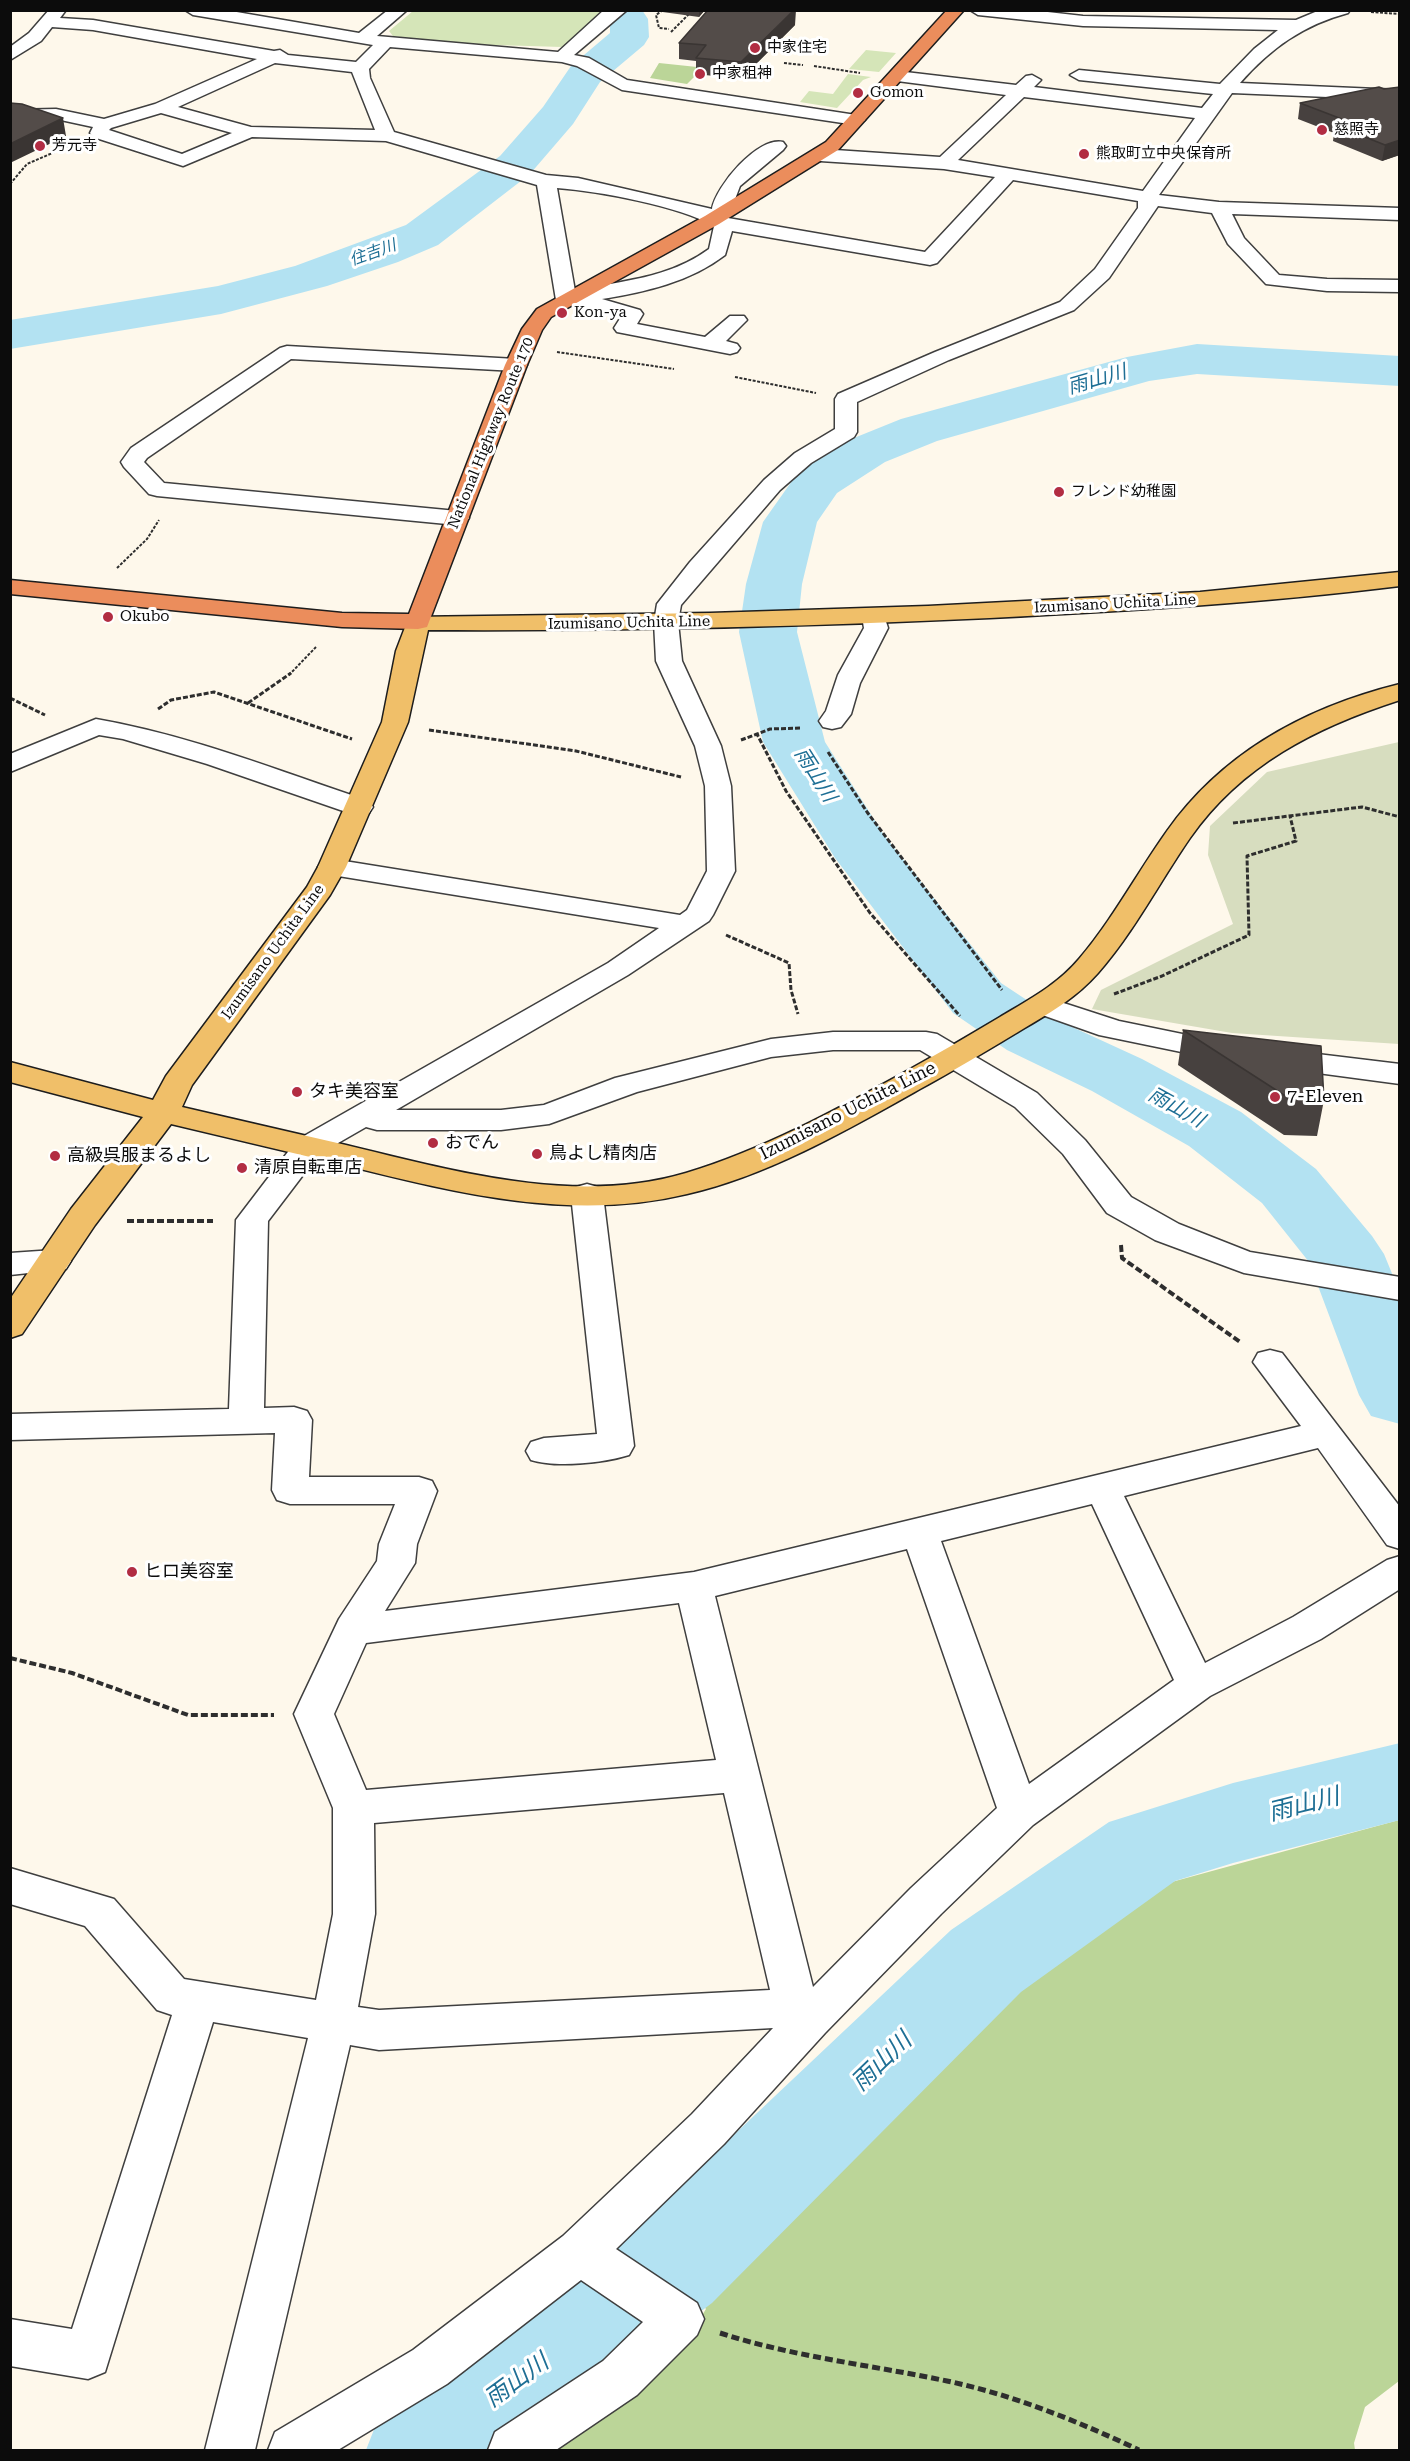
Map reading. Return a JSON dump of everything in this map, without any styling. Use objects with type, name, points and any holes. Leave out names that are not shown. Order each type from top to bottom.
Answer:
[{"type":"highway","name":"National Highway Route 170","points":[[418,622],[516,365],[544,313],[719,219],[820,155],[832,146],[956,10]]},
{"type":"highway","points":[[10,587],[342,620],[418,622]]},
{"type":"main road","name":"Izumisano Uchita Line","points":[[10,1326],[83,1217],[162,1113],[177,1083],[320,889],[389,739],[418,622],[816,620],[1196,599],[1399,580]]},
{"type":"main road","name":"Izumisano Uchita Line","points":[[162,1113],[435,1178],[508,1193],[617,1194],[687,1184],[765,1155],[867,1105],[1043,1011],[1070,987],[1117,932],[1194,812],[1241,766],[1287,735],[1329,716],[1400,692]]},
{"type":"main road","points":[[10,1072],[162,1113]]},
{"type":"street","points":[[193,10],[362,39],[562,57],[583,62],[607,78],[632,87],[856,120]]},
{"type":"street","points":[[362,39],[399,10]]},
{"type":"street","points":[[978,10],[1083,21],[1300,25]]},
{"type":"street","points":[[246,1422],[252,1220],[308,1147],[364,1117],[618,969],[699,915],[721,871],[717,782],[708,746],[669,662],[666,622],[669,604],[698,567],[772,485],[802,458],[846,432],[846,399],[1076,300],[1085,294],[1107,269],[1148,208],[1148,198],[1242,68],[1300,25],[1328,11],[1342,10]]},
{"type":"street","points":[[562,57],[615,12]]},
{"type":"street","points":[[10,55],[35,37],[54,16],[275,57],[360,68]]},
{"type":"street","points":[[101,129],[161,108],[275,57],[334,35]]},
{"type":"street","points":[[360,68],[386,42]]},
{"type":"street","points":[[913,58],[936,60]]},
{"type":"street","points":[[360,68],[361,78],[387,136]]},
{"type":"street","points":[[1016,69],[1227,87],[1400,95]]},
{"type":"street","points":[[944,163],[1022,91],[1051,72]]},
{"type":"street","points":[[897,76],[1209,114]]},
{"type":"street","points":[[1227,87],[1366,76]]},
{"type":"street","points":[[161,108],[250,132],[387,136],[545,181],[578,184],[701,211],[719,219],[930,259],[1009,173]]},
{"type":"street","points":[[10,115],[56,114],[183,160],[250,132]]},
{"type":"street","points":[[568,299],[608,293],[694,268],[718,251],[722,199],[732,183],[777,146]]},
{"type":"street","points":[[820,155],[944,163],[1219,208],[1400,214]]},
{"type":"street","points":[[545,181],[550,196],[568,299]]},
{"type":"street","points":[[1219,208],[1235,240],[1273,280],[1327,285],[1400,286]]},
{"type":"street","points":[[568,299],[633,314],[624,328],[720,346],[737,320]]},
{"type":"street","points":[[457,518],[157,489],[132,462],[139,453],[286,352],[516,365]]},
{"type":"street","points":[[824,724],[839,714],[853,667],[876,628],[874,617]]},
{"type":"street","points":[[10,764],[96,727],[126,732],[216,758],[359,807]]},
{"type":"street","points":[[332,867],[688,922]]},
{"type":"street","points":[[1043,1011],[1138,1036],[1235,1053],[1400,1074]]},
{"type":"street","points":[[364,1117],[377,1120],[501,1120],[549,1114],[626,1084],[771,1048],[833,1041],[926,1041],[974,1046],[1074,1147],[1119,1204],[1167,1232],[1244,1262],[1394,1287]]},
{"type":"street","points":[[544,1451],[616,1446],[587,1195]]},
{"type":"street","points":[[10,1264],[54,1261]]},
{"type":"street","points":[[1270,1362],[1326,1433],[1400,1535]]},
{"type":"street","points":[[10,1427],[294,1420],[290,1490],[419,1491],[398,1544],[396,1563],[353,1630],[314,1714],[353,1808],[354,1914],[333,2025],[230,2451]]},
{"type":"street","points":[[353,1630],[694,1587],[1326,1433]]},
{"type":"street","points":[[1102,1487],[1196,1685]]},
{"type":"street","points":[[919,1532],[1020,1813]]},
{"type":"street","points":[[293,2451],[430,2367],[580,2252],[708,2129],[803,2014],[1020,1813],[1196,1685],[1307,1628],[1400,1570]]},
{"type":"street","points":[[694,1587],[740,1775],[803,2014]]},
{"type":"street","points":[[353,1808],[740,1775]]},
{"type":"street","points":[[10,1886],[99,1912],[172,1996],[333,2025],[379,2030],[803,2014]]},
{"type":"street","points":[[10,2342],[88,2355],[198,2001]]},
{"type":"street","points":[[513,2451],[620,2378],[680,2319],[580,2252]]},
{"type":"path","points":[[663,10],[656,15],[659,28],[669,29],[668,32]]},
{"type":"path","points":[[668,32],[693,10]]},
{"type":"path","points":[[668,32],[675,32]]},
{"type":"path","points":[[784,63],[803,65]]},
{"type":"path","points":[[814,66],[868,74]]},
{"type":"path","points":[[10,184],[14,174],[26,165],[101,129]]},
{"type":"path","points":[[525,346],[602,360],[677,369]]},
{"type":"path","points":[[733,376],[846,399]]},
{"type":"path","points":[[82,594],[112,574],[147,539],[159,521],[157,489]]},
{"type":"path","points":[[247,703],[290,674],[342,620]]},
{"type":"path","points":[[126,732],[171,700],[214,692],[247,703],[389,739],[416,728],[576,751],[673,776],[717,782]]},
{"type":"path","points":[[974,1046],[963,1019],[870,913],[827,853],[786,791],[757,734],[764,731],[824,724],[867,812],[1005,994],[1043,1011],[1162,976],[1249,935],[1247,856],[1296,841],[1290,816]]},
{"type":"path","points":[[1224,824],[1362,807],[1400,817]]},
{"type":"path","points":[[688,922],[789,963],[791,990],[806,1044]]},
{"type":"path","points":[[1119,1204],[1122,1258],[1270,1362]]},
{"type":"path","points":[[83,1217],[145,1222],[252,1220]]},
{"type":"path","points":[[10,1658],[72,1673],[188,1715],[314,1714]]},
{"type":"path","points":[[680,2319],[753,2345],[949,2381],[1027,2404],[1139,2451]]},
{"type":"green space","points":[[413,11],[608,11],[562,47],[461,44],[393,36],[389,31]]},
{"type":"green space","points":[[866,50],[896,53],[879,72],[849,69]]},
{"type":"green space","points":[[659,63],[697,67],[699,72],[687,84],[650,78]]},
{"type":"green space","points":[[848,74],[871,77],[863,80],[837,108],[800,102],[809,91],[833,94]]},
{"type":"green space","points":[[1399,742],[1399,1044],[1232,1033],[1092,1009],[1101,990],[1233,924],[1208,855],[1210,826],[1267,772]]},
{"type":"green space","points":[[1399,1820],[1399,2381],[1365,2407],[1354,2443],[1355,2450],[536,2450],[679,2352],[706,2309],[689,2288],[1027,1974],[1157,1886]]},
{"type":"building","points":[[708,10],[794,10],[741,62],[696,58],[706,45],[679,43]]},
{"type":"building","points":[[1379,87],[1384,89],[1400,87],[1400,140],[1385,145],[1335,125],[1347,121],[1300,103]]},
{"type":"building","points":[[10,103],[22,104],[63,118],[10,144]]},
{"type":"building","points":[[1183,1030],[1321,1046],[1324,1100],[1290,1099]]},
{"type":"waterway","name":"住吉川","points":[[10,335],[221,300],[311,276],[382,252],[422,235],[515,165],[558,115],[585,74],[630,37],[629,19],[621,10]]},
{"type":"waterway","name":"雨山川","points":[[1400,371],[1197,359],[1144,367],[919,430],[867,451],[818,482],[790,522],[774,584],[768,632],[794,742],[858,844],[977,998],[1032,1035],[1117,1075],[1215,1129],[1289,1186],[1345,1254],[1400,1395]]},
{"type":"waterway","name":"雨山川","points":[[423,2450],[673,2266],[986,1961],[1143,1851],[1233,1823],[1400,1781]]},
{"type":"place","name":"中家住宅","points":[[755,48]]},
{"type":"place","name":"中家租神","points":[[700,74]]},
{"type":"place","name":"Gomon","points":[[858,93]]},
{"type":"place","name":"慈照寺","points":[[1322,130]]},
{"type":"place","name":"芳元寺","points":[[40,146]]},
{"type":"place","name":"熊取町立中央保育所","points":[[1084,154]]},
{"type":"place","name":"Kon-ya","points":[[562,313]]},
{"type":"place","name":"フレンド幼稚園","points":[[1059,492]]},
{"type":"place","name":"Okubo","points":[[108,617]]},
{"type":"place","name":"タキ美容室","points":[[297,1092]]},
{"type":"place","name":"7-Eleven","points":[[1275,1097]]},
{"type":"place","name":"おでん","points":[[433,1143]]},
{"type":"place","name":"鳥よし精肉店","points":[[537,1154]]},
{"type":"place","name":"高級呉服まるよし","points":[[55,1156]]},
{"type":"place","name":"清原自転車店","points":[[242,1168]]},
{"type":"place","name":"ヒロ美容室","points":[[132,1572]]}]
